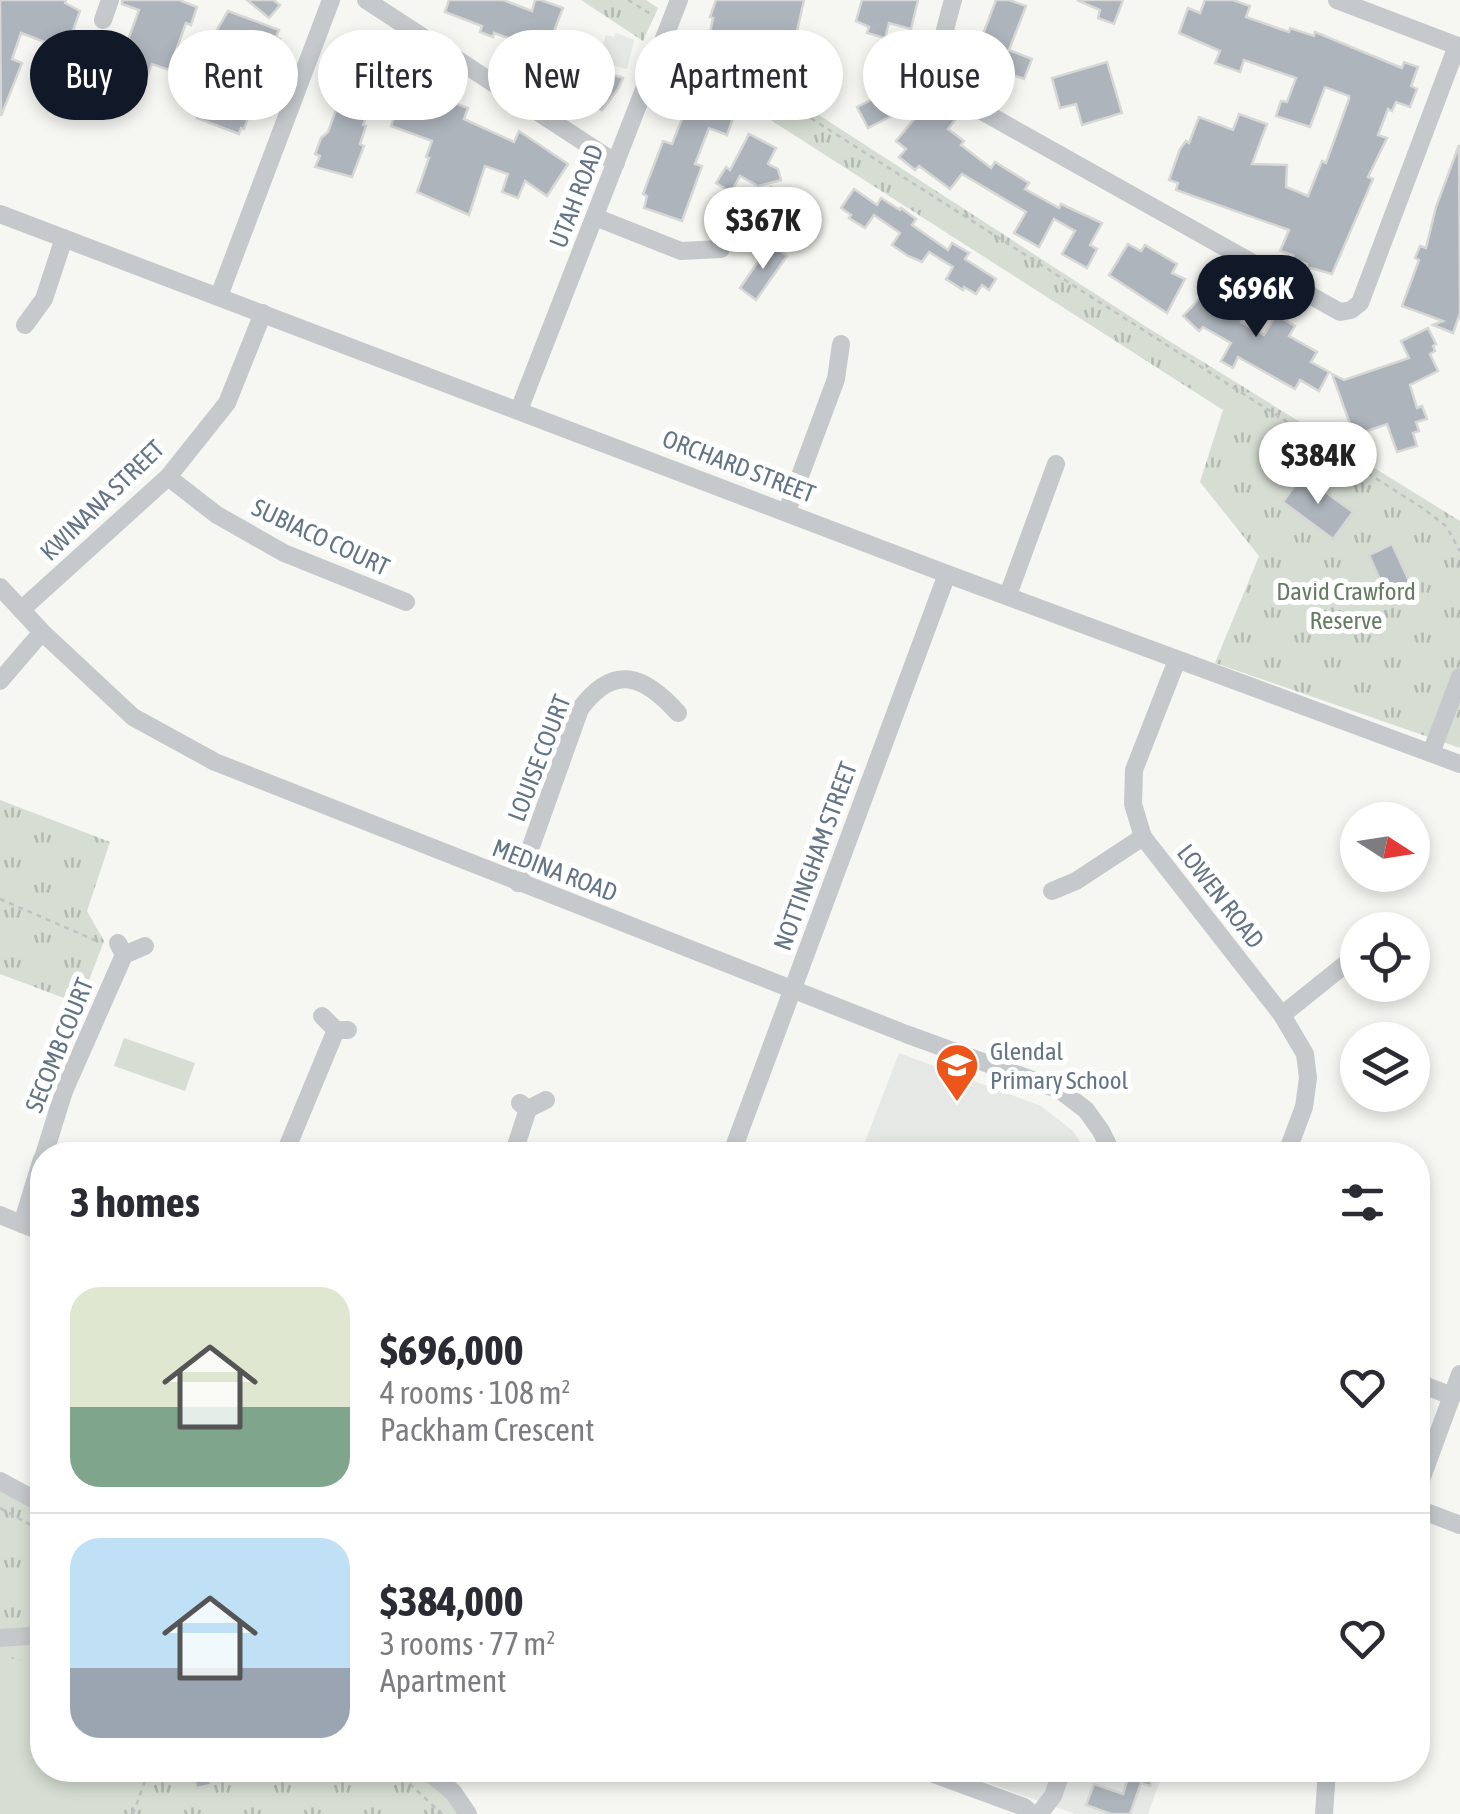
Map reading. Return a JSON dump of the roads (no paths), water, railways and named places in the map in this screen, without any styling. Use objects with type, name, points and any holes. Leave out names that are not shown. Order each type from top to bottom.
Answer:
[{"type":"street","points":[[103,20],[110,0]]},
{"type":"street","points":[[219,296],[330,0]]},
{"type":"street","points":[[366,0],[616,163]]},
{"type":"street","name":"UTAH ROAD","points":[[518,410],[679,0]]},
{"type":"street","points":[[953,0],[940,48],[940,68],[955,96],[1340,312],[1360,303],[1459,46],[1337,0]]},
{"type":"street","name":"ORCHARD STREET","points":[[0,214],[946,574],[1460,764]]},
{"type":"street","points":[[595,217],[681,251],[720,249]]},
{"type":"street","points":[[25,326],[44,299],[64,238]]},
{"type":"street","name":"KWINANA STREET","points":[[22,610],[168,477],[226,403],[263,313]]},
{"type":"street","points":[[787,511],[836,379],[841,344]]},
{"type":"street","points":[[1008,595],[1056,464]]},
{"type":"street","name":"SUBIACO COURT","points":[[168,477],[217,514],[284,553],[406,602]]},
{"type":"street","name":"NOTTINGHAM STREET","points":[[736,1142],[946,574]]},
{"type":"street","name":"MEDINA ROAD","points":[[0,587],[42,632],[134,717],[215,762],[1060,1090],[1086,1110],[1106,1142]]},
{"type":"street","points":[[0,681],[42,632]]},
{"type":"street","name":"LOWEN ROAD","points":[[1177,660],[1134,770],[1133,804],[1143,837],[1282,1014],[1305,1054],[1308,1078],[1304,1107],[1291,1142]]},
{"type":"street","points":[[1432,754],[1460,677]]},
{"type":"street","name":"LOUISE COURT","points":[[518,882],[580,709],[592,693],[606,682],[621,678],[642,682],[659,692],[678,713]]},
{"type":"street","points":[[1052,891],[1076,881],[1143,837]]},
{"type":"street","name":"SECOMB COURT","points":[[48,1142],[121,949],[144,946]]},
{"type":"street","points":[[1282,1014],[1340,968]]},
{"type":"street","points":[[289,1142],[335,1026]]},
{"type":"street","points":[[516,1142],[524,1106],[546,1100]]},
{"type":"street","name":"SECOMB COURT","points":[[22,1224],[30,1198]]},
{"type":"street","points":[[0,1215],[30,1227]]},
{"type":"street","points":[[1430,1456],[1460,1374]]},
{"type":"street","points":[[1430,1388],[1452,1396]]},
{"type":"street","points":[[0,1481],[30,1497]]},
{"type":"street","points":[[1430,1514],[1460,1525]]},
{"type":"street","points":[[0,1638],[30,1637]]},
{"type":"street","points":[[440,1782],[468,1814]]},
{"type":"street","points":[[956,1782],[1024,1807],[1032,1814]]},
{"type":"street","points":[[1040,1814],[1058,1782]]},
{"type":"street","points":[[1324,1814],[1326,1782]]},
{"type":"place","name":"Glendal Primary School","points":[[957,1103]]},
{"type":"park label","name":"David Crawford Reserve","points":[[1346,606]]}]
